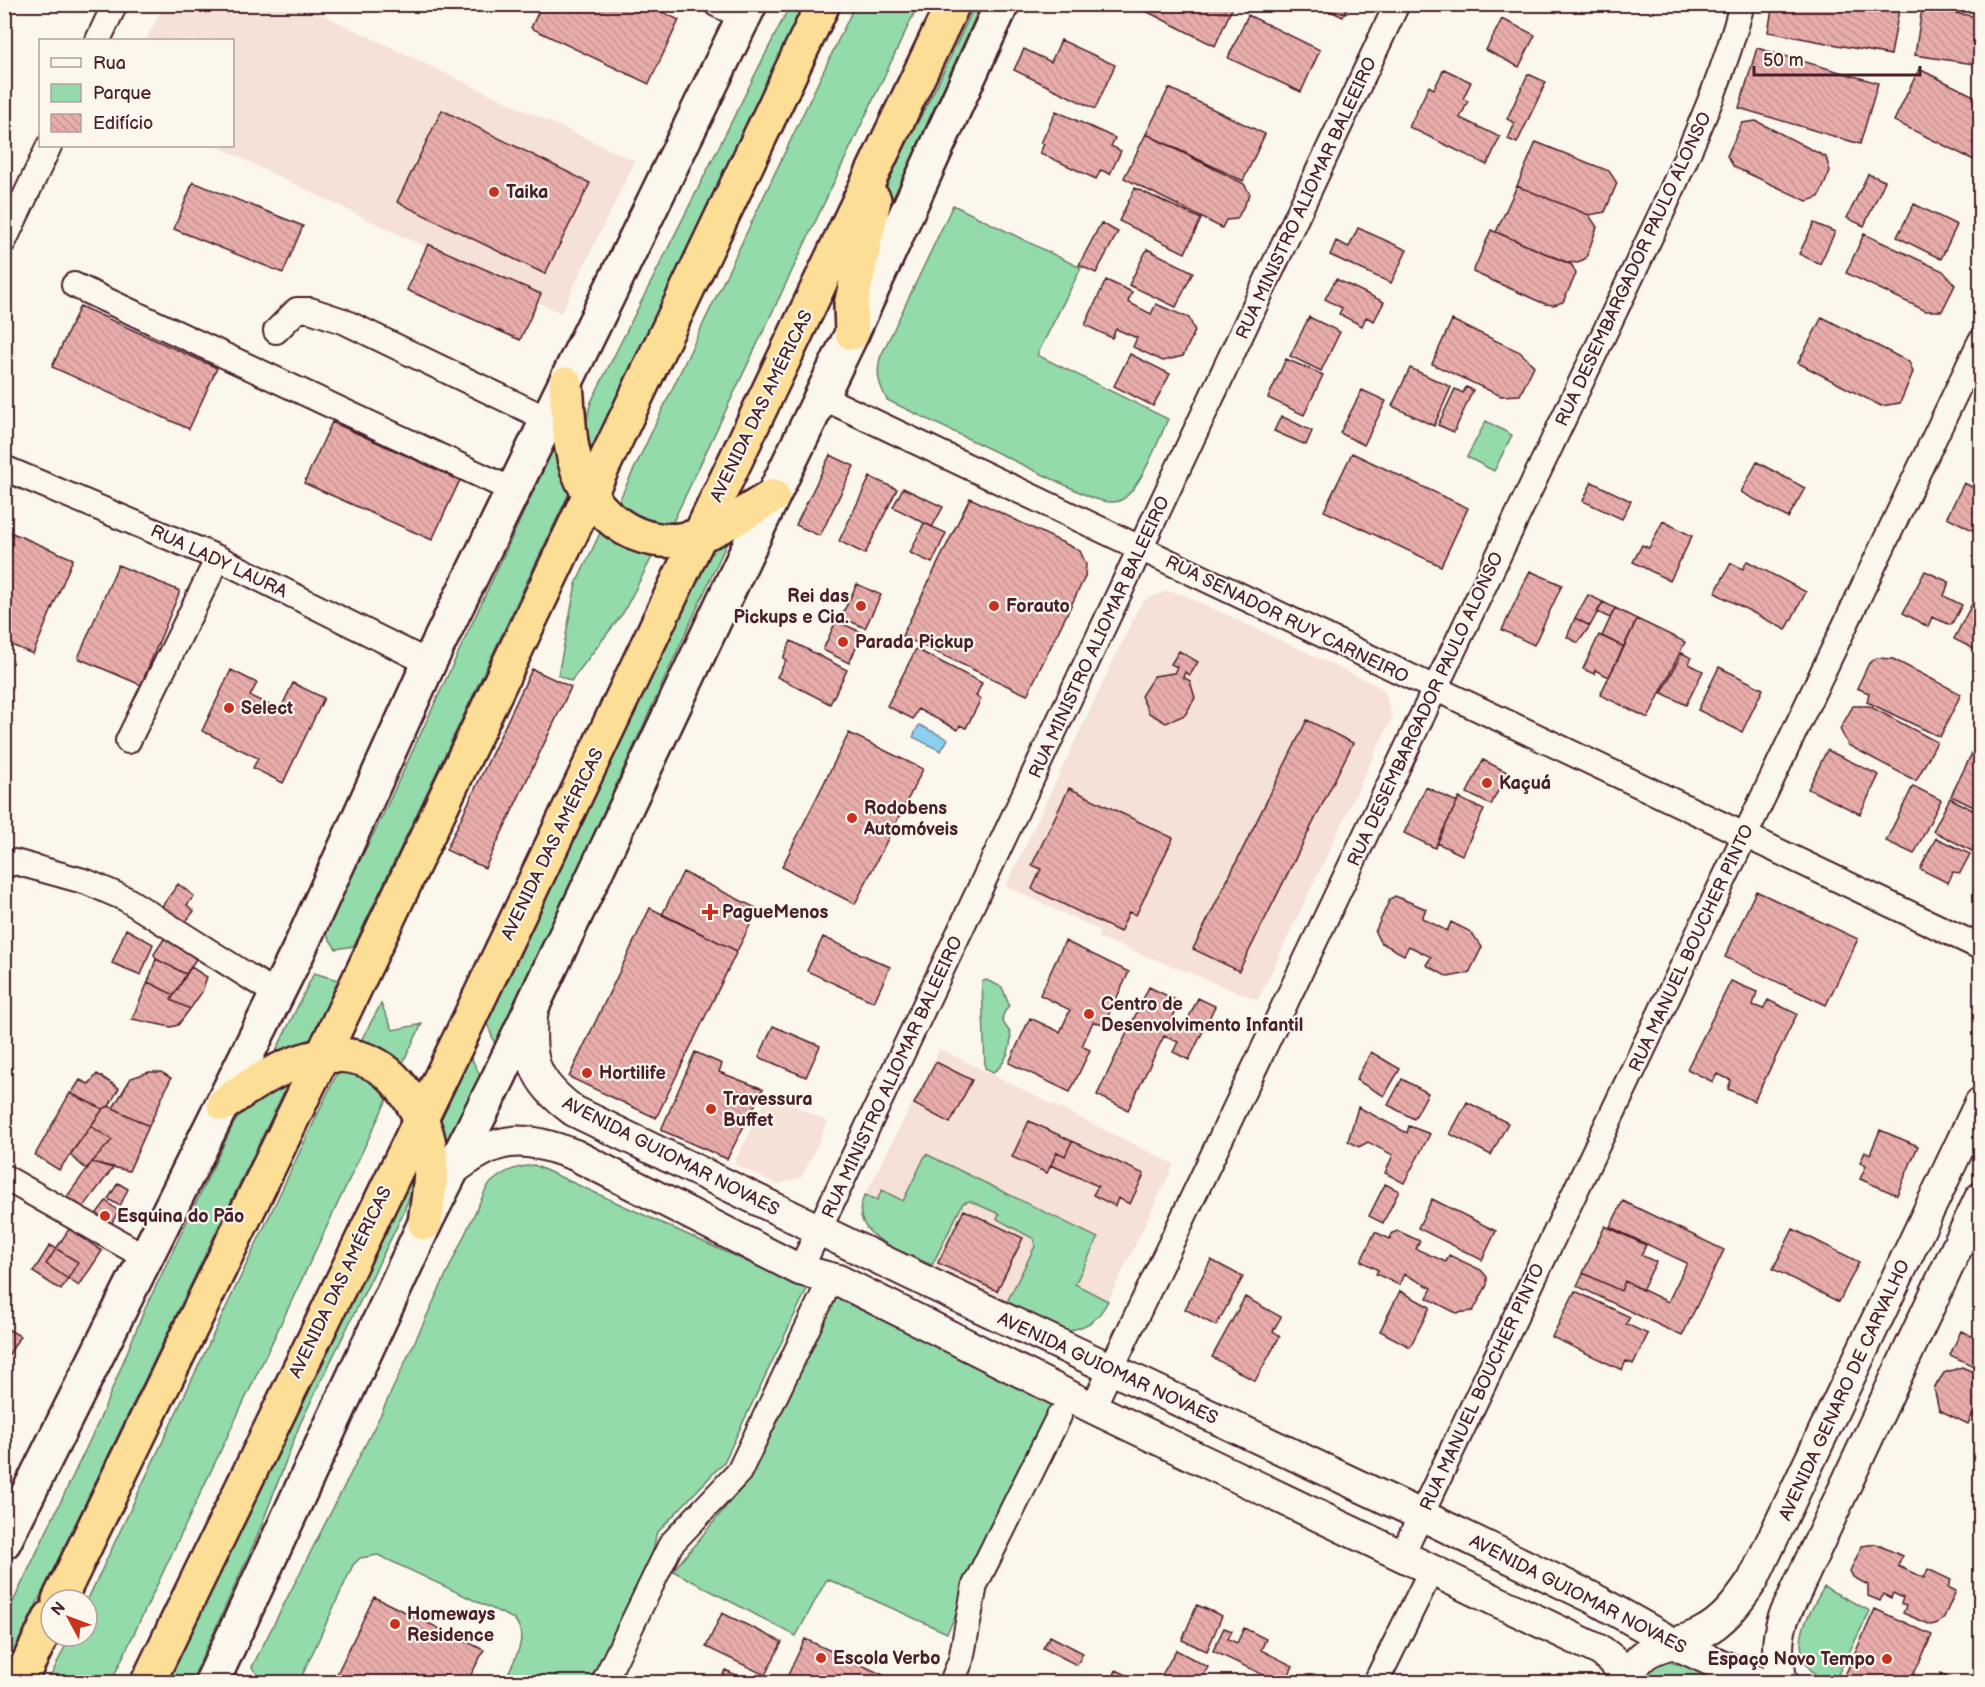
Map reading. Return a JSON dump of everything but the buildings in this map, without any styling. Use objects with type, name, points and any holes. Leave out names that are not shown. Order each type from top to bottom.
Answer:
[{"type":"highway","points":[[65,1588],[323,1055],[588,492],[823,4]]},
{"type":"highway","name":"AVENIDA DAS AMÉRICAS","points":[[148,1683],[420,1116],[468,1021],[953,4]]},
{"type":"highway","points":[[852,333],[851,305],[872,211],[878,162]]},
{"type":"highway","points":[[566,384],[572,449],[578,473],[588,492],[612,522],[642,538],[665,540],[699,536],[734,519],[772,496]]},
{"type":"highway","points":[[224,1104],[254,1082],[308,1058],[342,1053],[377,1066],[393,1076],[420,1116],[429,1145],[430,1176],[425,1223]]},
{"type":"highway","points":[[19,1683],[39,1642]]},
{"type":"main road","points":[[219,1678],[425,1223],[498,1079],[534,998],[772,496],[822,397],[1002,4]]},
{"type":"main road","points":[[4,1542],[224,1104],[275,993],[298,952],[429,663],[566,384],[737,9]]},
{"type":"street","points":[[98,39],[115,4]]},
{"type":"street","name":"RUA MINISTRO ALIOMAR BALEEIRO","points":[[800,1270],[1397,4]]},
{"type":"street","name":"RUA DESEMBARGADOR PAULO ALONSO","points":[[1092,1407],[1700,128],[1727,59],[1743,4]]},
{"type":"street","points":[[4,241],[49,147]]},
{"type":"street","points":[[74,285],[514,491]]},
{"type":"street","points":[[276,331],[297,310],[310,310],[343,321],[549,420]]},
{"type":"street","name":"RUA MANUEL BOUCHER PINTO","points":[[1402,1555],[1980,342]]},
{"type":"street","name":"RUA SENADOR RUY CARNEIRO","points":[[822,397],[1434,690],[1980,947]]},
{"type":"street","name":"RUA LADY LAURA","points":[[4,468],[218,558],[429,663]]},
{"type":"street","points":[[128,741],[218,558]]},
{"type":"street","points":[[4,866],[15,862],[87,882],[126,899],[275,993]]},
{"type":"street","name":"AVENIDA GUIOMAR NOVAES","points":[[534,998],[530,1032],[533,1063],[542,1083],[555,1097],[574,1111],[820,1231],[1591,1597],[1671,1642],[1758,1683]]},
{"type":"street","name":"AVENIDA GENARO DE CARVALHO","points":[[1627,1683],[1640,1656],[1671,1642],[1701,1633],[1724,1617],[1740,1600],[1753,1580],[1980,1103]]},
{"type":"street","points":[[449,1173],[476,1152],[500,1143],[526,1141],[546,1144],[575,1155],[800,1270],[838,1280],[1092,1407],[1601,1651],[1614,1661],[1627,1683]]},
{"type":"street","points":[[4,1177],[147,1258]]},
{"type":"street","points":[[1782,1683],[1777,1653],[1778,1634],[1783,1619],[1980,1198]]},
{"type":"street","points":[[604,1683],[671,1544],[739,1472],[826,1287]]},
{"type":"street","points":[[1872,1329],[1910,1347]]},
{"type":"street","points":[[952,1683],[961,1660],[975,1585],[1059,1416]]},
{"type":"street","points":[[1376,1683],[1424,1585]]},
{"type":"shaded area","points":[[164,5],[303,5],[635,161],[561,313],[218,147],[234,147],[234,39],[147,39]]},
{"type":"shaded area","points":[[1167,591],[1184,595],[1378,686],[1385,692],[1392,718],[1258,1000],[1098,937],[1099,930],[1006,886],[1138,609],[1146,599]]},
{"type":"shaded area","points":[[940,1049],[1174,1164],[1108,1301],[1094,1323],[1069,1331],[1062,1329],[872,1236],[865,1227],[859,1210],[861,1203]]},
{"type":"shaded area","points":[[769,1093],[828,1122],[802,1177],[777,1185],[734,1164]]},
{"type":"green space","points":[[790,5],[810,5],[593,456],[586,429],[591,402]]},
{"type":"green space","points":[[855,5],[918,5],[670,528],[657,528],[617,505]]},
{"type":"green space","points":[[975,5],[981,5],[879,230],[882,192]]},
{"type":"green space","points":[[953,205],[1081,268],[1037,355],[1168,419],[1142,475],[1121,500],[1109,502],[1090,497],[887,400],[879,379],[880,358]]},
{"type":"green space","points":[[1486,421],[1512,435],[1494,471],[1467,457]]},
{"type":"green space","points":[[556,443],[570,491],[354,946],[336,949],[324,931],[379,823]]},
{"type":"green space","points":[[600,533],[631,551],[652,557],[623,613],[571,681],[558,675],[576,584]]},
{"type":"green space","points":[[731,534],[496,1047],[484,1015],[705,547]]},
{"type":"green space","points":[[314,973],[341,981],[317,1036],[273,1057]]},
{"type":"green space","points":[[986,980],[1002,987],[1009,1005],[1002,1019],[1010,1032],[1009,1049],[1001,1065],[993,1072],[985,1068],[982,982]]},
{"type":"green space","points":[[381,1004],[393,1030],[422,1024],[402,1064],[390,1053],[359,1044]]},
{"type":"green space","points":[[466,1048],[481,1077],[443,1155],[437,1108]]},
{"type":"green space","points":[[340,1067],[392,1089],[111,1682],[48,1682],[64,1648],[99,1648],[99,1588],[93,1588]]},
{"type":"green space","points":[[295,1069],[44,1588],[39,1588],[39,1599],[5,1669],[5,1619],[99,1421],[144,1311],[234,1123],[252,1099]]},
{"type":"green space","points":[[926,1154],[1098,1238],[1075,1284],[1108,1301],[1101,1313],[1088,1324],[1069,1331],[1007,1302],[1035,1246],[1034,1239],[997,1219],[999,1214],[970,1201],[963,1203],[932,1265],[893,1248],[869,1231],[862,1221],[860,1209],[865,1195],[877,1200],[882,1190],[903,1201]]},
{"type":"green space","points":[[415,1155],[412,1190],[402,1216],[300,1424],[257,1537],[191,1682],[161,1682]]},
{"type":"green space","points":[[534,1165],[807,1289],[724,1462],[656,1534],[654,1549],[590,1682],[504,1682],[520,1642],[519,1626],[514,1619],[378,1555],[360,1558],[353,1565],[302,1676],[302,1682],[262,1682],[252,1667],[380,1416],[487,1187],[508,1171]]},
{"type":"green space","points":[[836,1298],[1061,1405],[947,1633],[827,1579],[796,1636],[673,1571],[749,1479]]},
{"type":"green space","points":[[1824,1587],[1870,1611],[1834,1682],[1824,1680],[1810,1669],[1801,1648],[1804,1627]]},
{"type":"green space","points":[[1664,1661],[1683,1665],[1725,1682],[1642,1682],[1639,1667]]},
{"type":"water","points":[[919,725],[948,739],[941,751],[913,737]]},
{"type":"place","name":"Taika","points":[[494,192]]},
{"type":"place","name":"Rei das Pickups e Cia.","points":[[861,606]]},
{"type":"place","name":"Forauto","points":[[994,606]]},
{"type":"place","name":"Parada Pickup","points":[[843,642]]},
{"type":"place","name":"Select","points":[[229,708]]},
{"type":"place","name":"Kaçuá","points":[[1487,783]]},
{"type":"place","name":"Rodobens Automóveis","points":[[852,818]]},
{"type":"place","name":"PagueMenos","points":[[710,912]]},
{"type":"place","name":"Centro de Desenvolvimento Infantil","points":[[1089,1014]]},
{"type":"place","name":"Hortilife","points":[[587,1073]]},
{"type":"place","name":"Travessura Buffet","points":[[711,1109]]},
{"type":"place","name":"Esquina do Pão","points":[[105,1216]]},
{"type":"place","name":"Homeways Residence","points":[[395,1624]]},
{"type":"place","name":"Escola Verbo","points":[[821,1658]]},
{"type":"place","name":"Espaço Novo Tempo","points":[[1887,1659]]}]
